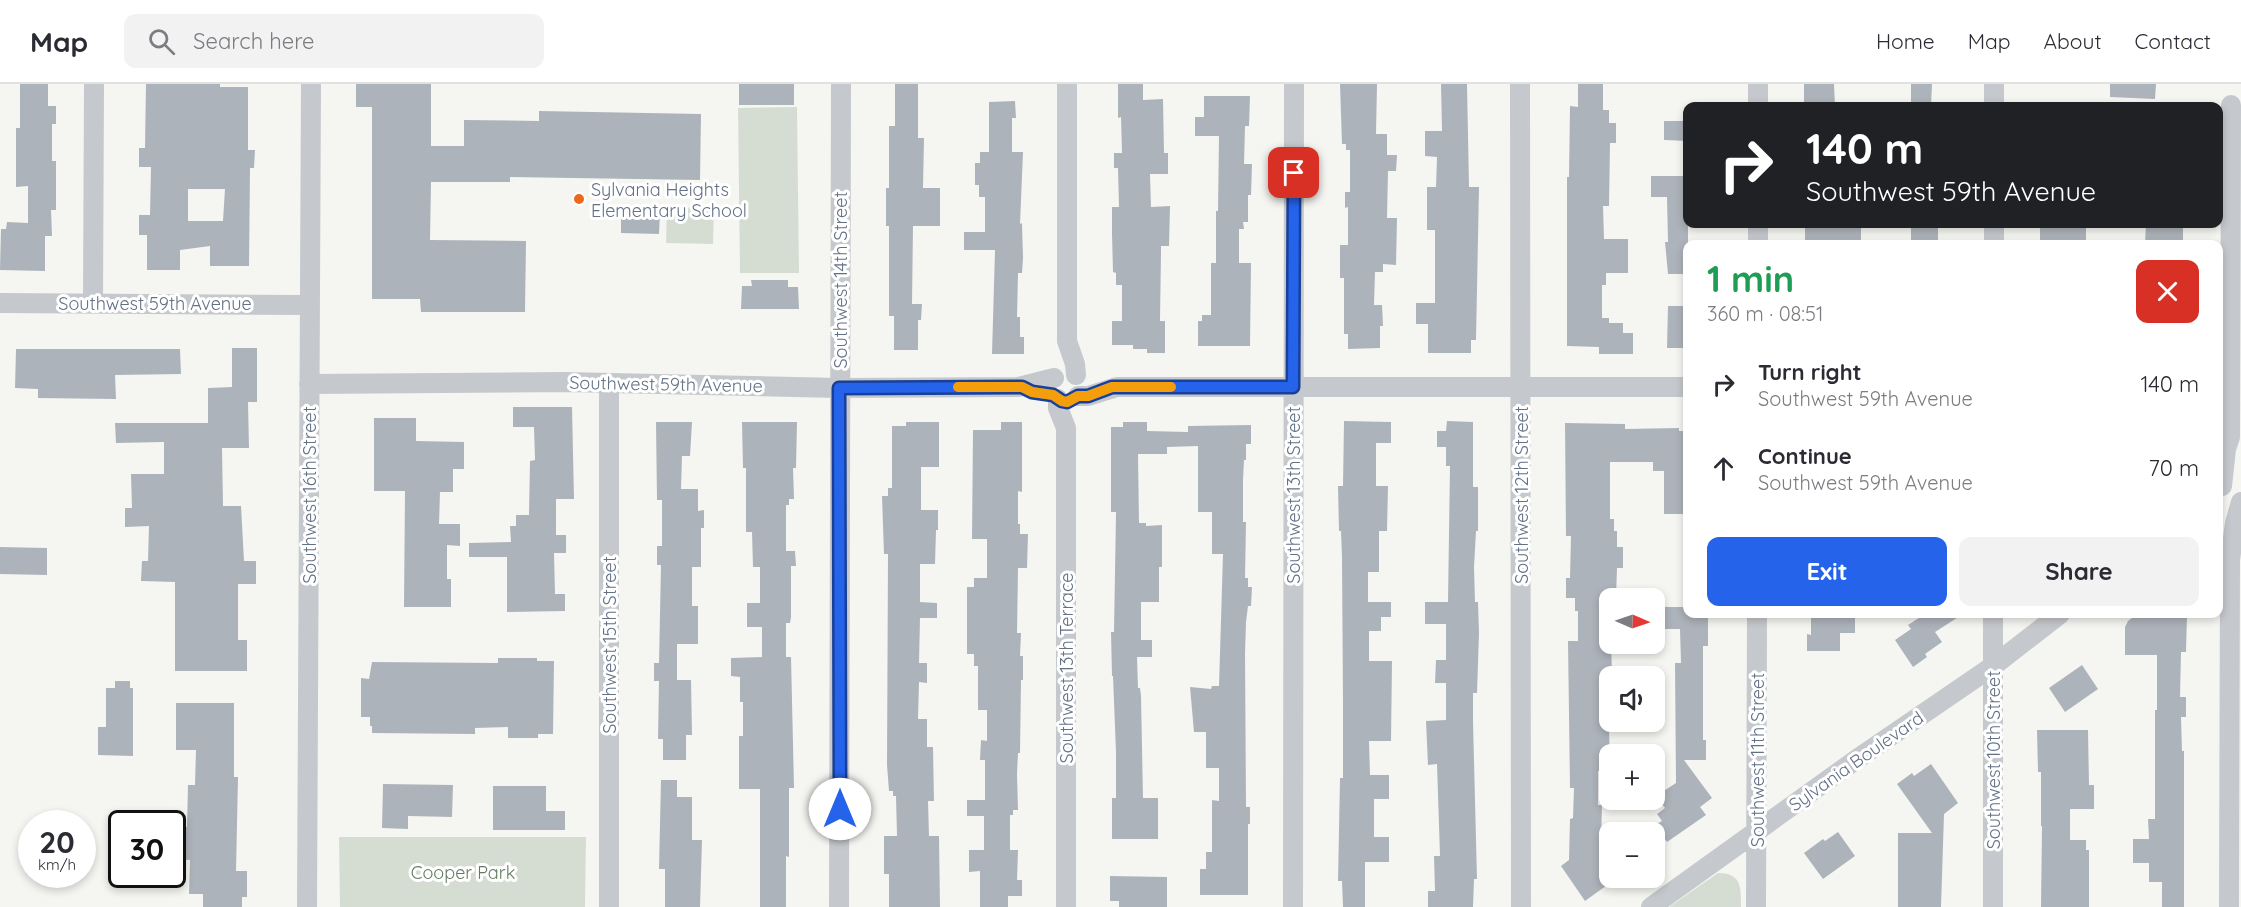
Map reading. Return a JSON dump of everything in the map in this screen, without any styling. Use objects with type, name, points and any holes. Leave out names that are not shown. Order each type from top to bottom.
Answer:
[{"type":"street","points":[[93,303],[94,84]]},
{"type":"street","name":"Southwest 16th Street","points":[[307,907],[311,84]]},
{"type":"street","name":"Southwest 14th Street","points":[[839,907],[841,84]]},
{"type":"street","name":"Southwest 13th Terrace","points":[[1066,907],[1066,429],[1072,419],[1061,353],[1067,341],[1067,84]]},
{"type":"street","name":"Southwest 13th Street","points":[[1293,907],[1294,84]]},
{"type":"street","name":"Southwest 12th Street","points":[[1520,84],[1521,907]]},
{"type":"street","points":[[1758,84],[1758,102]]},
{"type":"street","points":[[1994,84],[1994,102]]},
{"type":"street","points":[[2223,470],[2230,437],[2231,105]]},
{"type":"street","name":"Southwest 59th Avenue","points":[[0,303],[310,304]]},
{"type":"street","name":"Southwest 59th Avenue","points":[[309,384],[1022,387],[1032,392],[1101,382],[1112,387],[1683,387]]},
{"type":"street","name":"Southwest 15th Street","points":[[609,384],[609,907]]},
{"type":"street","points":[[2223,486],[2240,466],[2230,437]]},
{"type":"street","points":[[2223,519],[2241,502]]},
{"type":"street","points":[[2229,907],[2230,560],[2235,523],[2241,502]]},
{"type":"street","points":[[2223,533],[2230,560]]},
{"type":"street","name":"Southwest 11th Street","points":[[1756,907],[1757,618]]},
{"type":"street","name":"Southwest 10th Street","points":[[1993,618],[1993,907]]},
{"type":"street","name":"Sylvania Boulevard","points":[[1651,907],[1857,759],[1993,666],[2055,618]]},
{"type":"green space","points":[[797,107],[799,273],[740,273],[738,108]]},
{"type":"green space","points":[[667,207],[714,208],[713,244],[666,243]]},
{"type":"green space","name":"Cooper Park","points":[[339,837],[586,837],[585,907],[340,907]]},
{"type":"green space","points":[[1718,873],[1736,879],[1740,888],[1741,907],[1669,907]]},
{"type":"building","points":[[20,84],[48,84],[48,106],[56,106],[56,124],[52,124],[52,161],[56,161],[56,210],[51,210],[52,236],[45,236],[45,271],[0,270],[1,229],[6,229],[7,222],[28,223],[28,186],[16,187],[16,128],[20,128]]},
{"type":"building","points":[[146,84],[220,84],[220,87],[248,87],[248,150],[255,150],[254,168],[250,168],[249,266],[210,266],[210,246],[180,250],[180,270],[147,270],[147,235],[139,235],[139,215],[150,215],[151,167],[139,167],[139,148],[145,148]],"holes":[[[188,189],[225,189],[223,221],[188,221]]]},
{"type":"building","points":[[356,84],[431,84],[431,146],[464,146],[464,120],[539,121],[539,111],[701,114],[700,180],[510,177],[510,182],[431,182],[430,240],[526,241],[525,312],[421,312],[420,299],[372,299],[372,107],[356,107]]},
{"type":"building","points":[[739,84],[794,84],[794,105],[739,105]]},
{"type":"building","points":[[895,84],[918,84],[918,138],[924,138],[923,188],[940,188],[940,226],[913,226],[912,304],[922,304],[921,320],[918,320],[918,350],[894,350],[894,316],[889,316],[889,226],[886,226],[886,188],[889,188],[889,126],[895,126]]},
{"type":"building","points":[[1118,84],[1143,84],[1143,100],[1163,99],[1164,153],[1168,153],[1168,174],[1150,174],[1151,207],[1170,206],[1169,246],[1161,246],[1160,321],[1165,321],[1165,353],[1147,353],[1147,349],[1133,349],[1133,345],[1112,345],[1112,321],[1122,321],[1122,285],[1116,285],[1116,273],[1113,272],[1112,234],[1112,207],[1119,207],[1118,168],[1114,168],[1114,153],[1122,153],[1121,117],[1118,118]]},
{"type":"building","points":[[1340,84],[1377,84],[1376,134],[1387,134],[1387,155],[1397,155],[1396,171],[1388,171],[1387,218],[1397,218],[1396,265],[1383,264],[1383,272],[1375,272],[1374,305],[1382,305],[1383,326],[1380,326],[1380,348],[1348,349],[1348,334],[1344,334],[1344,278],[1340,278],[1340,245],[1348,245],[1348,207],[1345,208],[1345,192],[1350,192],[1350,150],[1346,150],[1346,144],[1342,144]]},
{"type":"building","points":[[1441,84],[1467,84],[1469,187],[1479,187],[1476,340],[1471,340],[1471,353],[1428,353],[1428,324],[1416,324],[1416,303],[1435,303],[1435,230],[1427,230],[1427,187],[1436,187],[1437,157],[1425,156],[1425,131],[1442,131]]},
{"type":"building","points":[[1578,84],[1603,84],[1603,110],[1609,110],[1609,123],[1616,123],[1616,143],[1610,143],[1609,206],[1603,206],[1604,239],[1628,239],[1628,273],[1606,273],[1606,285],[1602,285],[1602,318],[1609,318],[1609,323],[1623,323],[1623,333],[1633,333],[1633,354],[1599,354],[1599,347],[1567,346],[1567,177],[1569,177],[1570,106],[1578,107]]},
{"type":"building","points":[[1804,84],[1834,84],[1835,102],[1804,102]]},
{"type":"building","points":[[1911,84],[1932,84],[1931,102],[1911,102]]},
{"type":"building","points":[[2110,84],[2156,84],[2155,99],[2110,97]]},
{"type":"building","points":[[1204,96],[1250,96],[1249,126],[1245,126],[1244,164],[1252,164],[1251,195],[1248,195],[1248,222],[1243,222],[1244,229],[1239,229],[1239,263],[1251,263],[1250,346],[1198,346],[1198,321],[1202,321],[1202,315],[1211,315],[1211,263],[1216,263],[1216,211],[1218,211],[1219,136],[1195,136],[1195,117],[1204,117]]},
{"type":"building","points":[[1015,101],[1016,118],[1012,118],[1012,152],[1023,152],[1020,224],[1022,223],[1023,258],[1022,273],[1018,273],[1017,317],[1020,317],[1020,337],[1024,337],[1024,354],[992,354],[995,250],[964,250],[964,232],[985,232],[985,197],[979,197],[979,185],[975,185],[975,163],[980,163],[980,152],[989,152],[989,102]]},
{"type":"building","points":[[1664,121],[1683,121],[1683,141],[1664,140]]},
{"type":"building","points":[[1651,176],[1683,176],[1683,228],[1688,228],[1688,240],[1683,240],[1683,274],[1668,274],[1665,242],[1668,242],[1667,197],[1651,197]]},
{"type":"building","points":[[621,211],[660,213],[659,234],[621,233]]},
{"type":"building","points":[[1805,228],[1861,228],[1861,240],[1805,240]]},
{"type":"building","points":[[1911,228],[1938,228],[1938,240],[1911,240]]},
{"type":"building","points":[[2040,228],[2086,228],[2086,240],[2040,240]]},
{"type":"building","points":[[2146,228],[2183,228],[2183,240],[2145,240]]},
{"type":"building","points":[[751,280],[788,280],[788,287],[798,287],[799,309],[741,309],[742,286],[752,286]]},
{"type":"building","points":[[1668,306],[1683,306],[1683,348],[1667,348]]},
{"type":"building","points":[[232,348],[257,348],[257,402],[248,402],[249,448],[222,448],[223,506],[241,506],[244,561],[256,561],[256,584],[238,584],[238,640],[247,640],[247,671],[175,671],[175,582],[141,581],[142,561],[148,561],[149,526],[125,527],[125,508],[132,508],[131,474],[164,474],[164,442],[116,443],[115,423],[208,423],[208,388],[232,387]]},
{"type":"building","points":[[16,349],[180,349],[181,374],[115,375],[116,399],[38,398],[38,389],[15,388]]},
{"type":"building","points":[[513,407],[572,407],[574,499],[556,499],[556,535],[566,535],[566,553],[554,553],[555,594],[565,594],[565,611],[507,612],[507,557],[469,557],[469,543],[511,542],[510,526],[516,526],[516,515],[529,515],[530,461],[535,460],[534,427],[513,427]]},
{"type":"building","points":[[374,418],[416,418],[416,441],[464,442],[464,469],[453,469],[453,492],[440,492],[439,524],[460,524],[460,546],[447,545],[447,579],[451,579],[451,607],[404,607],[405,491],[374,491]]},
{"type":"building","points":[[1344,421],[1391,422],[1391,443],[1376,443],[1376,486],[1388,486],[1387,531],[1379,531],[1379,572],[1368,572],[1368,602],[1391,602],[1391,617],[1381,617],[1381,631],[1369,631],[1369,661],[1392,661],[1391,741],[1369,741],[1370,775],[1389,775],[1389,799],[1374,799],[1374,837],[1389,837],[1389,862],[1365,862],[1365,907],[1343,907],[1342,881],[1338,881],[1340,778],[1343,778],[1343,706],[1342,557],[1338,486],[1343,486]]},
{"type":"building","points":[[1447,421],[1473,422],[1473,487],[1478,487],[1478,531],[1476,531],[1474,567],[1479,633],[1477,693],[1473,693],[1477,879],[1474,879],[1473,907],[1428,907],[1428,891],[1435,891],[1434,856],[1440,856],[1437,764],[1428,765],[1426,721],[1446,720],[1446,683],[1435,683],[1436,660],[1446,660],[1446,624],[1425,624],[1425,602],[1448,602],[1450,466],[1446,466],[1446,447],[1437,447],[1437,431],[1446,431]]},
{"type":"building","points":[[656,422],[692,422],[690,456],[682,456],[681,489],[698,489],[698,511],[704,510],[704,528],[701,528],[701,567],[692,567],[692,606],[698,606],[698,644],[677,644],[677,680],[691,680],[692,735],[686,735],[686,760],[663,760],[663,739],[658,739],[659,681],[654,681],[654,663],[659,663],[661,565],[657,565],[657,546],[662,546],[662,500],[657,500]]},
{"type":"building","points":[[742,422],[797,422],[796,468],[793,468],[794,499],[789,499],[789,505],[786,505],[786,551],[795,551],[796,566],[791,566],[791,617],[790,623],[786,623],[786,657],[791,657],[794,788],[789,788],[786,907],[760,907],[760,789],[739,789],[739,736],[743,736],[743,702],[740,702],[740,677],[731,676],[731,658],[762,657],[762,627],[747,627],[747,603],[760,603],[760,567],[753,567],[752,532],[746,532],[746,468],[743,468]]},
{"type":"building","points":[[906,422],[939,422],[939,467],[921,467],[921,510],[938,510],[938,530],[936,530],[935,564],[920,564],[920,602],[937,603],[937,618],[920,618],[919,663],[927,663],[927,683],[919,682],[918,719],[927,719],[927,747],[933,747],[934,801],[928,801],[929,836],[939,836],[940,907],[889,907],[889,874],[884,874],[884,836],[897,836],[896,796],[893,796],[893,791],[889,791],[887,765],[888,554],[884,554],[882,496],[888,496],[888,488],[892,488],[892,426],[906,426]]},
{"type":"building","points":[[1001,422],[1022,422],[1022,492],[1018,491],[1018,524],[1020,524],[1020,534],[1028,534],[1027,568],[1018,568],[1017,633],[1021,633],[1020,656],[1023,656],[1023,680],[1021,680],[1020,753],[1018,753],[1017,774],[1018,810],[1013,810],[1013,815],[1010,815],[1010,850],[1018,850],[1017,880],[1022,880],[1022,896],[1008,896],[1008,907],[980,907],[980,871],[969,872],[969,850],[984,850],[984,816],[967,816],[967,800],[985,800],[985,760],[980,760],[981,740],[987,741],[987,710],[978,710],[978,666],[974,666],[974,654],[967,654],[967,587],[974,587],[974,578],[987,578],[987,539],[972,539],[973,430],[1001,430]]},
{"type":"building","points":[[1123,422],[1147,422],[1147,431],[1188,432],[1188,426],[1251,425],[1251,444],[1246,444],[1243,480],[1243,522],[1246,522],[1245,578],[1248,578],[1248,587],[1252,587],[1251,606],[1248,606],[1246,622],[1245,654],[1246,807],[1250,807],[1248,895],[1200,895],[1200,869],[1206,869],[1206,852],[1212,852],[1212,800],[1219,801],[1219,768],[1206,768],[1206,732],[1194,732],[1190,687],[1211,689],[1212,686],[1219,686],[1223,554],[1212,554],[1212,512],[1198,512],[1198,446],[1167,447],[1167,454],[1138,454],[1139,523],[1146,523],[1146,526],[1162,525],[1159,602],[1141,602],[1141,640],[1152,640],[1152,657],[1137,657],[1138,688],[1140,688],[1141,696],[1143,798],[1158,798],[1158,839],[1112,839],[1112,798],[1116,798],[1116,753],[1111,632],[1114,632],[1116,512],[1111,512],[1111,427],[1123,427]]},
{"type":"building","points":[[1565,423],[1625,424],[1625,429],[1679,428],[1679,431],[1683,431],[1683,514],[1664,514],[1664,471],[1653,471],[1653,462],[1610,462],[1610,519],[1614,519],[1614,531],[1617,531],[1617,547],[1623,547],[1623,568],[1617,568],[1616,588],[1599,588],[1599,654],[1611,654],[1612,666],[1599,666],[1599,732],[1609,732],[1609,744],[1599,744],[1598,805],[1599,810],[1602,810],[1602,822],[1599,822],[1599,888],[1603,888],[1585,901],[1561,866],[1569,860],[1570,819],[1573,818],[1574,788],[1570,788],[1568,641],[1578,641],[1578,611],[1575,611],[1575,598],[1566,598],[1566,578],[1570,578],[1571,536],[1566,536]]},
{"type":"building","points":[[0,547],[47,548],[47,575],[0,574]]},
{"type":"building","points":[[1665,607],[1683,607],[1683,618],[1708,618],[1708,646],[1703,646],[1703,740],[1706,740],[1706,760],[1684,760],[1712,798],[1700,807],[1706,815],[1667,842],[1665,822],[1660,822],[1662,821],[1657,814],[1665,810],[1665,790],[1676,783],[1675,663],[1681,663],[1680,629],[1665,629]]},
{"type":"building","points":[[1811,618],[1855,618],[1855,633],[1840,633],[1840,651],[1807,651],[1807,634],[1811,635]]},
{"type":"building","points":[[1919,618],[1957,618],[1935,632],[1942,642],[1925,654],[1927,657],[1913,667],[1895,640],[1911,629],[1908,625]]},
{"type":"building","points":[[2132,618],[2187,618],[2186,652],[2181,652],[2180,697],[2186,697],[2186,717],[2181,717],[2182,751],[2184,751],[2184,907],[2162,907],[2162,882],[2149,882],[2149,863],[2133,863],[2133,839],[2149,839],[2148,819],[2155,819],[2157,655],[2125,655],[2125,627]]},
{"type":"building","points":[[498,658],[537,658],[537,661],[554,661],[553,734],[538,734],[538,738],[508,738],[508,727],[475,728],[475,734],[372,733],[370,717],[361,717],[361,678],[369,679],[372,662],[498,663]]},
{"type":"building","points":[[2082,665],[2098,689],[2065,712],[2049,688]]},
{"type":"building","points":[[115,681],[130,681],[130,688],[133,688],[133,756],[98,755],[98,727],[106,727],[106,688],[115,688]]},
{"type":"building","points":[[176,703],[234,703],[234,777],[238,777],[236,871],[247,871],[247,897],[242,897],[242,907],[203,907],[203,894],[189,894],[190,860],[186,860],[188,785],[195,785],[196,750],[176,750]]},
{"type":"building","points":[[2037,730],[2088,730],[2089,785],[2094,785],[2094,809],[2070,809],[2070,840],[2086,840],[2086,850],[2089,850],[2089,907],[2041,907],[2041,772],[2038,772]]},
{"type":"building","points":[[1931,764],[1958,803],[1944,814],[1941,907],[1898,907],[1898,833],[1932,833],[1897,784],[1912,773],[1914,776]]},
{"type":"building","points":[[661,780],[677,780],[677,797],[692,797],[692,840],[702,840],[700,907],[665,907],[665,869],[659,869]]},
{"type":"building","points":[[383,784],[453,785],[452,817],[408,816],[408,829],[382,828]]},
{"type":"building","points":[[493,786],[546,786],[546,811],[565,811],[565,830],[493,830]]},
{"type":"building","points":[[1838,832],[1855,856],[1823,879],[1804,853],[1823,839],[1825,841]]},
{"type":"building","points":[[1110,876],[1167,877],[1167,907],[1119,907],[1119,901],[1110,901]]},
{"type":"slow traffic","points":[[958,387],[1022,387],[1032,392],[1053,395],[1067,402],[1078,396],[1100,393],[1112,387],[1171,387]]},
{"type":"place","name":"Sylvania Heights Elementary School","points":[[579,199]]},
{"type":"route","points":[[840,809],[839,388],[1022,387],[1032,392],[1053,395],[1067,402],[1078,396],[1100,393],[1112,387],[1293,387],[1294,173]]}]
